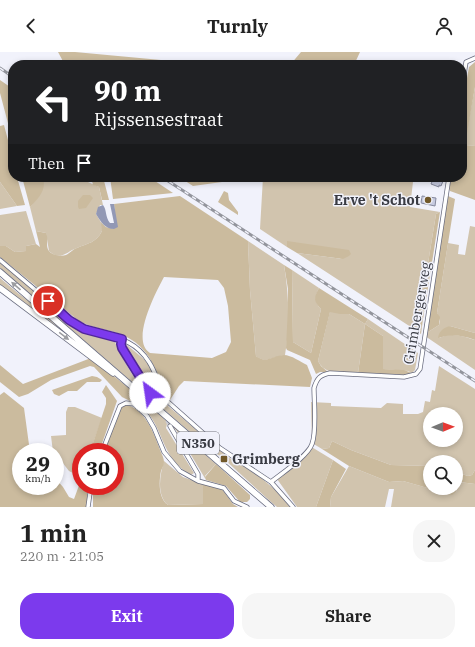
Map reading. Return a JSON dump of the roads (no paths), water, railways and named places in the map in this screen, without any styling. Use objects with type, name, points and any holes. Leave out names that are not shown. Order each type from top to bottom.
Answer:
[{"type":"main road","name":"N350","points":[[0,272],[90,349],[123,380],[272,507]]},
{"type":"main road","name":"N350","points":[[0,288],[123,380]]},
{"type":"street","name":"Grimbergerweg","points":[[271,482],[306,453],[312,445],[314,436],[314,388],[316,380],[321,375],[330,373],[404,377],[416,374],[420,369],[448,182]]},
{"type":"street","points":[[0,260],[77,325],[89,331],[122,339],[138,350],[147,359],[156,374],[163,395],[172,406],[220,448],[271,482],[293,507]]},
{"type":"street","points":[[122,339],[122,348],[150,393]]},
{"type":"street","points":[[105,443],[118,409],[124,404],[132,404],[137,407],[151,422],[164,452],[175,467],[198,481],[224,488],[234,501],[247,507]]},
{"type":"street","points":[[170,426],[198,474],[198,481]]},
{"type":"street","points":[[88,507],[90,495]]},
{"type":"water","points":[[110,204],[114,204],[118,227],[114,229],[108,228],[96,214],[98,207],[103,205],[108,221],[110,223],[114,223]]},
{"type":"tunnel","points":[[150,393],[159,408]]},
{"type":"tunnel","points":[[164,416],[170,426]]},
{"type":"railway","points":[[0,68],[8,74]]},
{"type":"railway","points":[[170,182],[475,381]]},
{"type":"place","name":"Erve 't Schot","points":[[428,200]]},
{"type":"place","name":"Grimberg","points":[[224,459]]}]
